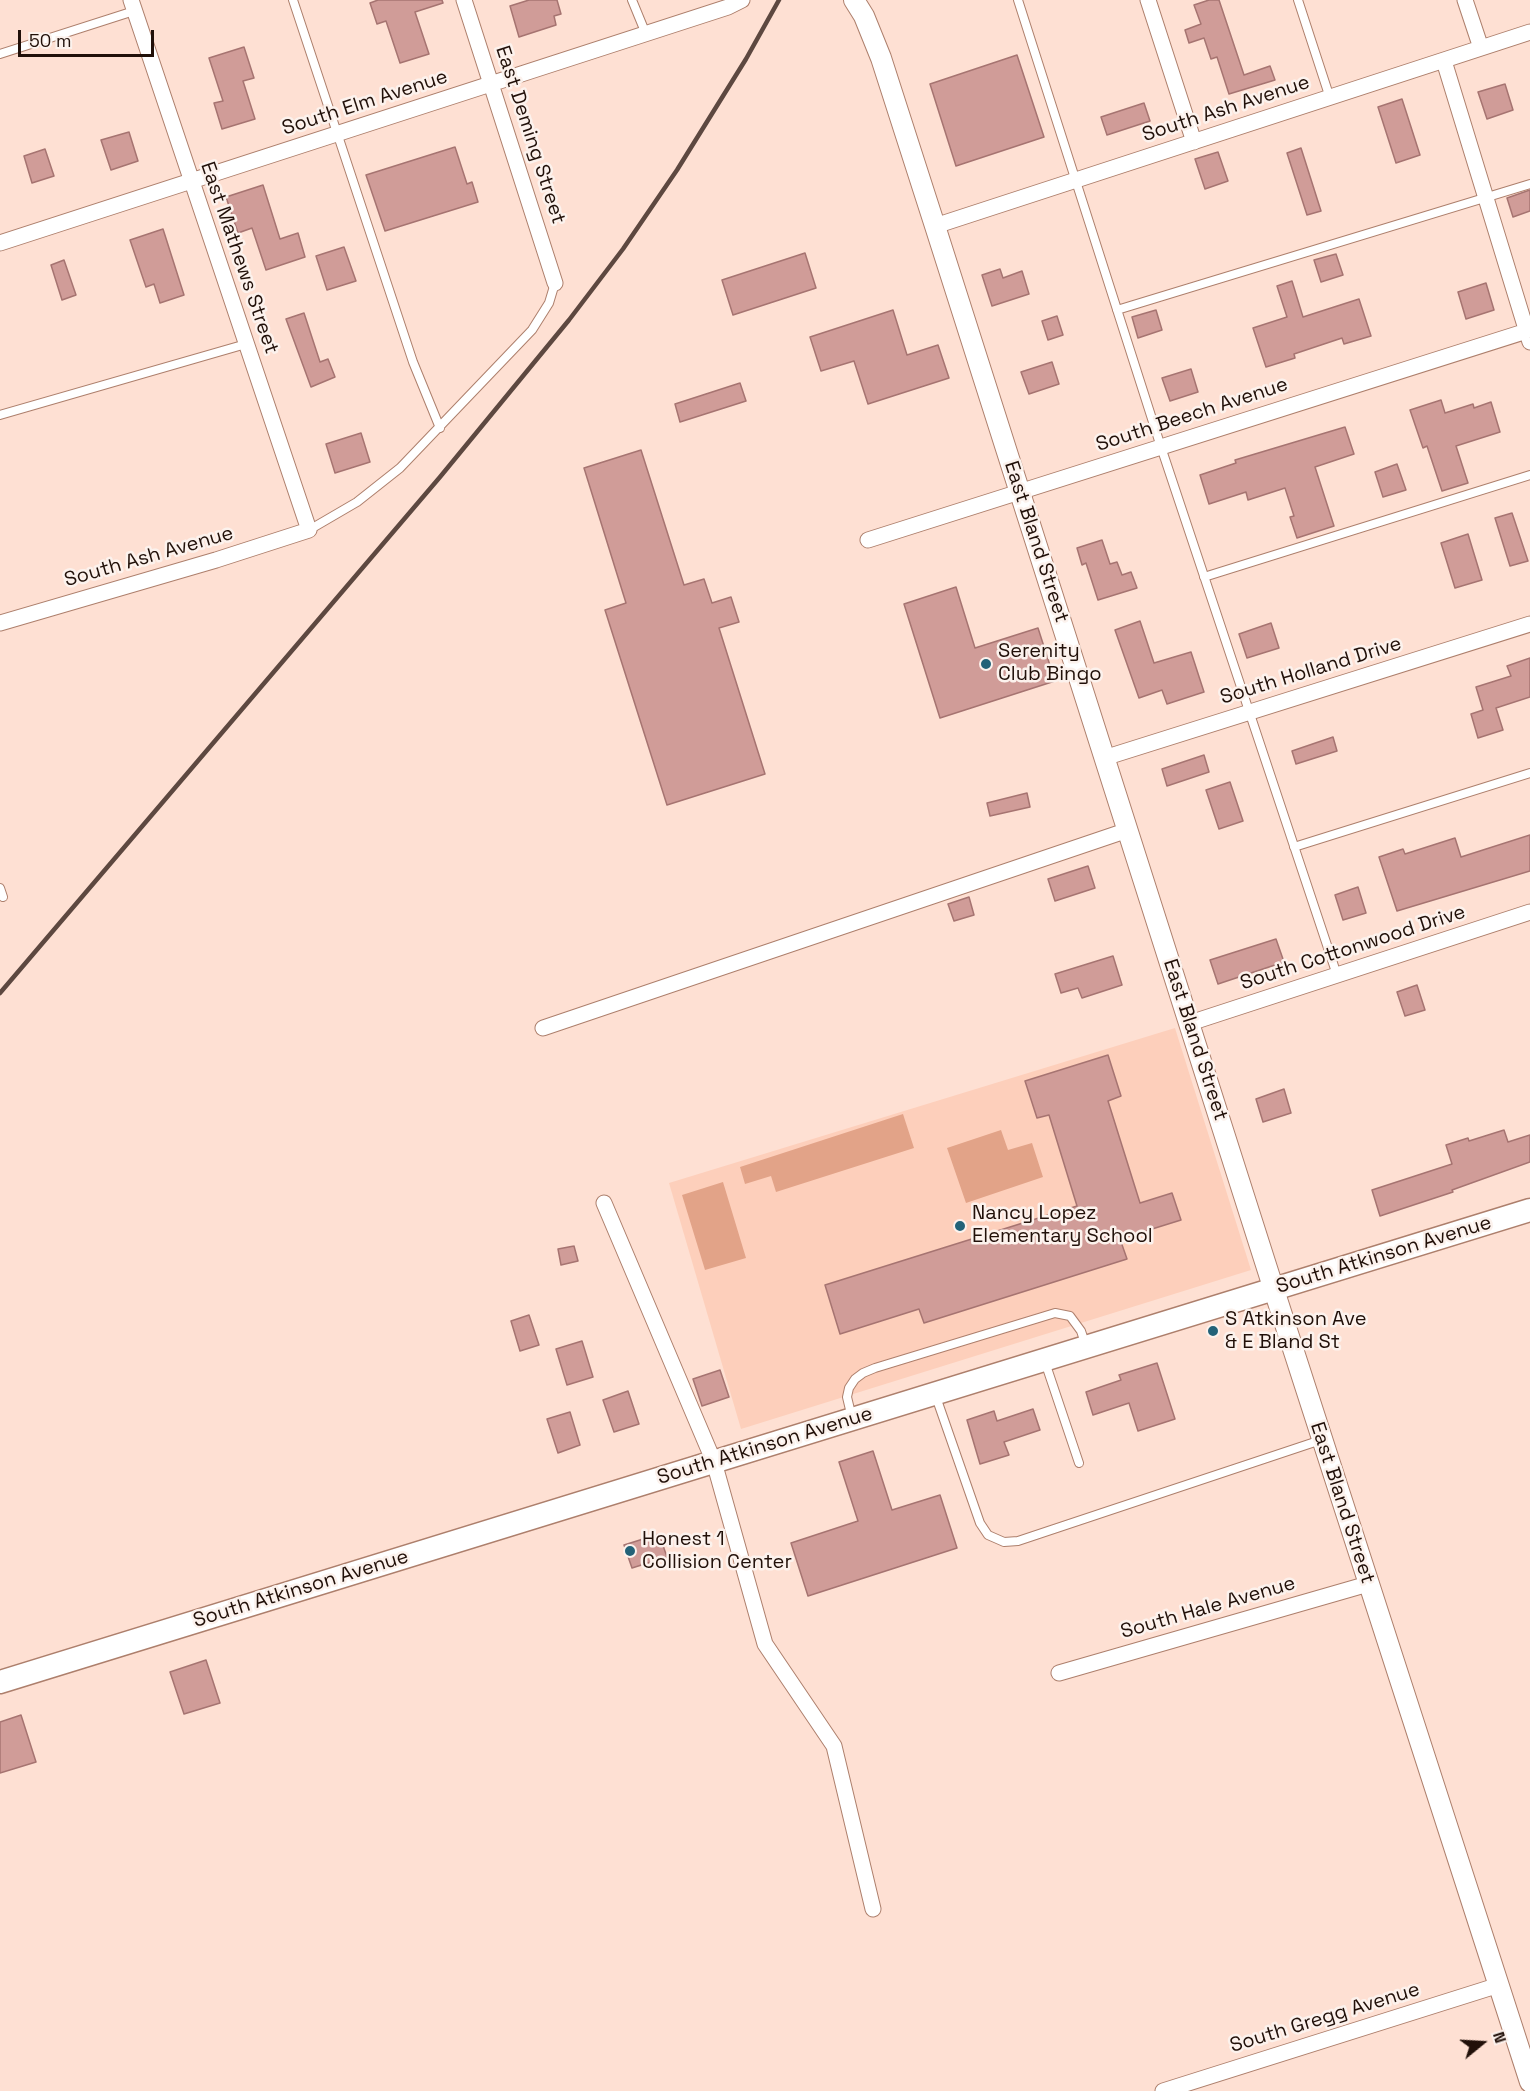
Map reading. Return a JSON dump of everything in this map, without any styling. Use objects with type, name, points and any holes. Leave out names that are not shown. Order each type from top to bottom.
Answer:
[{"type":"main road","name":"South Atkinson Avenue","points":[[0,1682],[1530,1210]]},
{"type":"street","name":"East Deming Street","points":[[464,0],[555,283]]},
{"type":"street","name":"South Elm Avenue","points":[[0,243],[646,34],[728,7],[742,0]]},
{"type":"street","name":"East Bland Street","points":[[854,0],[864,16],[881,58],[1368,1584],[1530,2082]]},
{"type":"street","points":[[1148,0],[1194,142]]},
{"type":"street","points":[[1465,0],[1481,48]]},
{"type":"street","name":"East Mathews Street","points":[[133,5],[309,530]]},
{"type":"street","name":"South Ash Avenue","points":[[935,226],[1530,32]]},
{"type":"street","points":[[1444,61],[1529,334]]},
{"type":"street","name":"South Beech Avenue","points":[[867,540],[1529,334]]},
{"type":"street","name":"South Ash Avenue","points":[[0,623],[216,560],[309,530]]},
{"type":"street","name":"South Holland Drive","points":[[1104,758],[1530,624]]},
{"type":"street","points":[[543,1028],[1128,830]]},
{"type":"street","name":"South Cottonwood Drive","points":[[1190,1023],[1530,912]]},
{"type":"street","points":[[604,1203],[714,1462],[765,1644],[834,1746],[873,1910]]},
{"type":"street","name":"South Hale Avenue","points":[[1059,1673],[1368,1584]]},
{"type":"street","name":"South Gregg Avenue","points":[[1163,2091],[1500,1985]]},
{"type":"lane","points":[[293,0],[412,362],[440,428]]},
{"type":"lane","points":[[632,0],[646,34]]},
{"type":"lane","points":[[1018,0],[1161,447],[1337,975]]},
{"type":"lane","points":[[1298,0],[1330,98]]},
{"type":"lane","points":[[0,54],[133,5]]},
{"type":"lane","points":[[1117,310],[1530,184]]},
{"type":"lane","points":[[309,530],[338,515],[376,489],[440,428],[532,330],[554,294],[555,283]]},
{"type":"lane","points":[[0,415],[246,344]]},
{"type":"lane","points":[[1204,577],[1530,475]]},
{"type":"lane","points":[[1294,848],[1530,772]]},
{"type":"lane","points":[[0,888],[3,897]]},
{"type":"lane","points":[[852,1420],[847,1397],[849,1388],[863,1373],[1055,1312],[1070,1316],[1081,1331],[1087,1348]]},
{"type":"lane","points":[[1045,1360],[1078,1462]]},
{"type":"lane","points":[[935,1394],[980,1523],[988,1535],[1004,1542],[1018,1540],[1322,1440]]},
{"type":"shaded area","name":"Nancy Lopez Elementary School","points":[[1175,1028],[1251,1270],[741,1429],[669,1183]]},
{"type":"shaded area","points":[[903,1114],[914,1148],[776,1192],[771,1176],[745,1184],[740,1167]]},
{"type":"shaded area","points":[[1001,1130],[1008,1150],[1032,1143],[1043,1177],[966,1203],[947,1148]]},
{"type":"shaded area","points":[[723,1182],[746,1258],[705,1270],[682,1195]]},
{"type":"building","points":[[378,0],[442,0],[443,3],[415,12],[429,54],[400,63],[386,21],[377,24],[370,3]]},
{"type":"building","points":[[529,0],[557,0],[561,14],[554,16],[556,25],[519,37],[510,6]]},
{"type":"building","points":[[1209,0],[1219,0],[1244,75],[1270,66],[1275,80],[1229,94],[1217,57],[1211,59],[1204,38],[1189,43],[1185,30],[1201,24],[1194,5]]},
{"type":"building","points":[[244,47],[254,78],[243,81],[255,119],[222,129],[214,103],[223,101],[209,58]]},
{"type":"building","points":[[1017,55],[1044,137],[956,166],[930,84]]},
{"type":"building","points":[[1505,84],[1513,110],[1487,119],[1478,92]]},
{"type":"building","points":[[1402,99],[1420,155],[1396,163],[1378,107]]},
{"type":"building","points":[[1144,103],[1150,121],[1107,135],[1101,117]]},
{"type":"building","points":[[129,132],[138,161],[111,170],[101,140]]},
{"type":"building","points":[[455,147],[467,184],[472,182],[478,202],[385,231],[366,175]]},
{"type":"building","points":[[1301,148],[1321,211],[1307,215],[1287,153]]},
{"type":"building","points":[[45,149],[54,176],[32,183],[24,156]]},
{"type":"building","points":[[1218,152],[1228,181],[1205,189],[1195,159]]},
{"type":"building","points":[[263,185],[280,239],[298,233],[305,257],[266,270],[252,228],[238,233],[226,197]]},
{"type":"building","points":[[1530,190],[1530,211],[1513,217],[1507,198]]},
{"type":"building","points":[[163,229],[184,295],[160,303],[154,284],[146,287],[130,240]]},
{"type":"building","points":[[344,247],[356,281],[327,290],[316,256]]},
{"type":"building","points":[[805,253],[816,288],[733,315],[722,280]]},
{"type":"building","points":[[1336,254],[1343,275],[1321,282],[1314,260]]},
{"type":"building","points":[[64,260],[76,295],[62,300],[51,265]]},
{"type":"building","points":[[1000,269],[1003,278],[1022,271],[1029,294],[992,306],[982,275]]},
{"type":"building","points":[[1292,281],[1303,317],[1359,299],[1371,336],[1344,344],[1342,338],[1294,354],[1295,358],[1266,367],[1253,328],[1287,317],[1277,286]]},
{"type":"building","points":[[1486,283],[1494,310],[1466,319],[1458,292]]},
{"type":"building","points":[[893,310],[907,355],[938,345],[949,378],[868,404],[854,361],[821,371],[810,337]]},
{"type":"building","points":[[1156,310],[1162,330],[1138,338],[1132,317]]},
{"type":"building","points":[[304,313],[320,362],[328,359],[335,377],[311,387],[286,319]]},
{"type":"building","points":[[1057,316],[1063,335],[1048,340],[1042,321]]},
{"type":"building","points":[[1052,362],[1059,384],[1029,394],[1021,372]]},
{"type":"building","points":[[1191,369],[1198,392],[1170,401],[1162,378]]},
{"type":"building","points":[[740,383],[746,401],[680,422],[675,404]]},
{"type":"building","points":[[1441,400],[1445,413],[1473,404],[1474,408],[1491,402],[1500,432],[1456,446],[1468,483],[1442,491],[1427,446],[1423,448],[1410,410]]},
{"type":"building","points":[[1345,427],[1354,454],[1315,467],[1334,526],[1297,538],[1290,517],[1294,516],[1285,488],[1248,500],[1246,492],[1209,504],[1200,475],[1236,463],[1235,460]]},
{"type":"building","points":[[361,433],[370,462],[335,473],[326,444]]},
{"type":"building","points":[[641,450],[684,585],[704,579],[712,603],[731,597],[739,622],[719,628],[765,774],[667,805],[605,610],[626,603],[584,468]]},
{"type":"building","points":[[1397,464],[1406,490],[1383,497],[1375,472]]},
{"type":"building","points":[[1512,513],[1528,561],[1510,566],[1495,518]]},
{"type":"building","points":[[1468,534],[1482,580],[1455,588],[1441,543]]},
{"type":"building","points":[[1102,540],[1110,564],[1117,562],[1122,575],[1131,572],[1137,588],[1098,600],[1086,563],[1082,565],[1077,548]]},
{"type":"building","name":"Serenity Club Bingo","points":[[956,587],[975,648],[1038,628],[1055,681],[940,718],[904,604]]},
{"type":"building","points":[[1140,621],[1154,663],[1191,652],[1204,692],[1167,704],[1162,690],[1139,698],[1115,630]]},
{"type":"building","points":[[1271,623],[1279,648],[1247,658],[1239,634]]},
{"type":"building","points":[[1530,658],[1530,697],[1496,708],[1503,730],[1478,738],[1471,714],[1483,710],[1476,687],[1511,676],[1507,666]]},
{"type":"building","points":[[1333,737],[1337,751],[1296,764],[1292,751]]},
{"type":"building","points":[[1204,755],[1209,772],[1167,786],[1162,769]]},
{"type":"building","points":[[1230,782],[1243,821],[1219,829],[1206,790]]},
{"type":"building","points":[[1027,793],[1030,807],[990,816],[987,803]]},
{"type":"building","points":[[1530,835],[1530,871],[1397,911],[1379,857],[1403,849],[1405,854],[1455,838],[1461,857]]},
{"type":"building","points":[[1088,866],[1095,888],[1055,901],[1048,879]]},
{"type":"building","points":[[1358,887],[1366,913],[1343,920],[1335,895]]},
{"type":"building","points":[[969,897],[974,915],[954,921],[948,904]]},
{"type":"building","points":[[1276,939],[1284,962],[1218,984],[1210,960]]},
{"type":"building","points":[[1113,956],[1122,985],[1082,998],[1078,988],[1061,993],[1055,974]]},
{"type":"building","points":[[1417,985],[1425,1010],[1405,1016],[1397,992]]},
{"type":"building","points":[[1108,1055],[1121,1096],[1108,1101],[1140,1203],[1172,1193],[1181,1220],[1120,1239],[1127,1259],[924,1323],[919,1309],[840,1334],[825,1285],[1077,1206],[1049,1115],[1037,1118],[1025,1081]]},
{"type":"building","points":[[1284,1089],[1291,1113],[1263,1122],[1256,1099]]},
{"type":"building","points":[[1504,1130],[1508,1142],[1530,1135],[1530,1162],[1452,1190],[1453,1192],[1380,1216],[1372,1190],[1452,1164],[1446,1145],[1468,1138],[1469,1141]]},
{"type":"building","points":[[574,1246],[578,1261],[561,1265],[558,1249]]},
{"type":"building","points":[[529,1315],[539,1345],[520,1351],[511,1321]]},
{"type":"building","points":[[582,1341],[593,1377],[567,1385],[556,1349]]},
{"type":"building","points":[[1157,1363],[1175,1419],[1138,1431],[1129,1403],[1093,1415],[1086,1392],[1121,1380],[1119,1375]]},
{"type":"building","points":[[720,1370],[729,1397],[702,1406],[693,1379]]},
{"type":"building","points":[[628,1391],[639,1424],[614,1432],[603,1400]]},
{"type":"building","points":[[1033,1409],[1040,1430],[1004,1442],[1009,1455],[980,1464],[967,1420],[994,1411],[997,1421]]},
{"type":"building","points":[[570,1412],[580,1445],[558,1453],[547,1419]]},
{"type":"building","points":[[873,1451],[892,1510],[940,1495],[957,1548],[808,1596],[791,1543],[858,1521],[839,1462]]},
{"type":"building","points":[[659,1534],[667,1557],[632,1568],[624,1545]]},
{"type":"building","points":[[206,1660],[220,1703],[184,1714],[170,1672]]},
{"type":"building","points":[[21,1715],[36,1762],[0,1773],[0,1722]]},
{"type":"railway","points":[[0,993],[440,477],[569,320],[623,249],[677,170],[746,59],[779,0]]},
{"type":"place","name":"Serenity Club Bingo","points":[[986,664]]},
{"type":"place","name":"Nancy Lopez Elementary School","points":[[960,1226]]},
{"type":"place","name":"S Atkinson Ave & E Bland St","points":[[1213,1331]]},
{"type":"place","name":"Honest 1 Collision Center","points":[[630,1551]]}]
